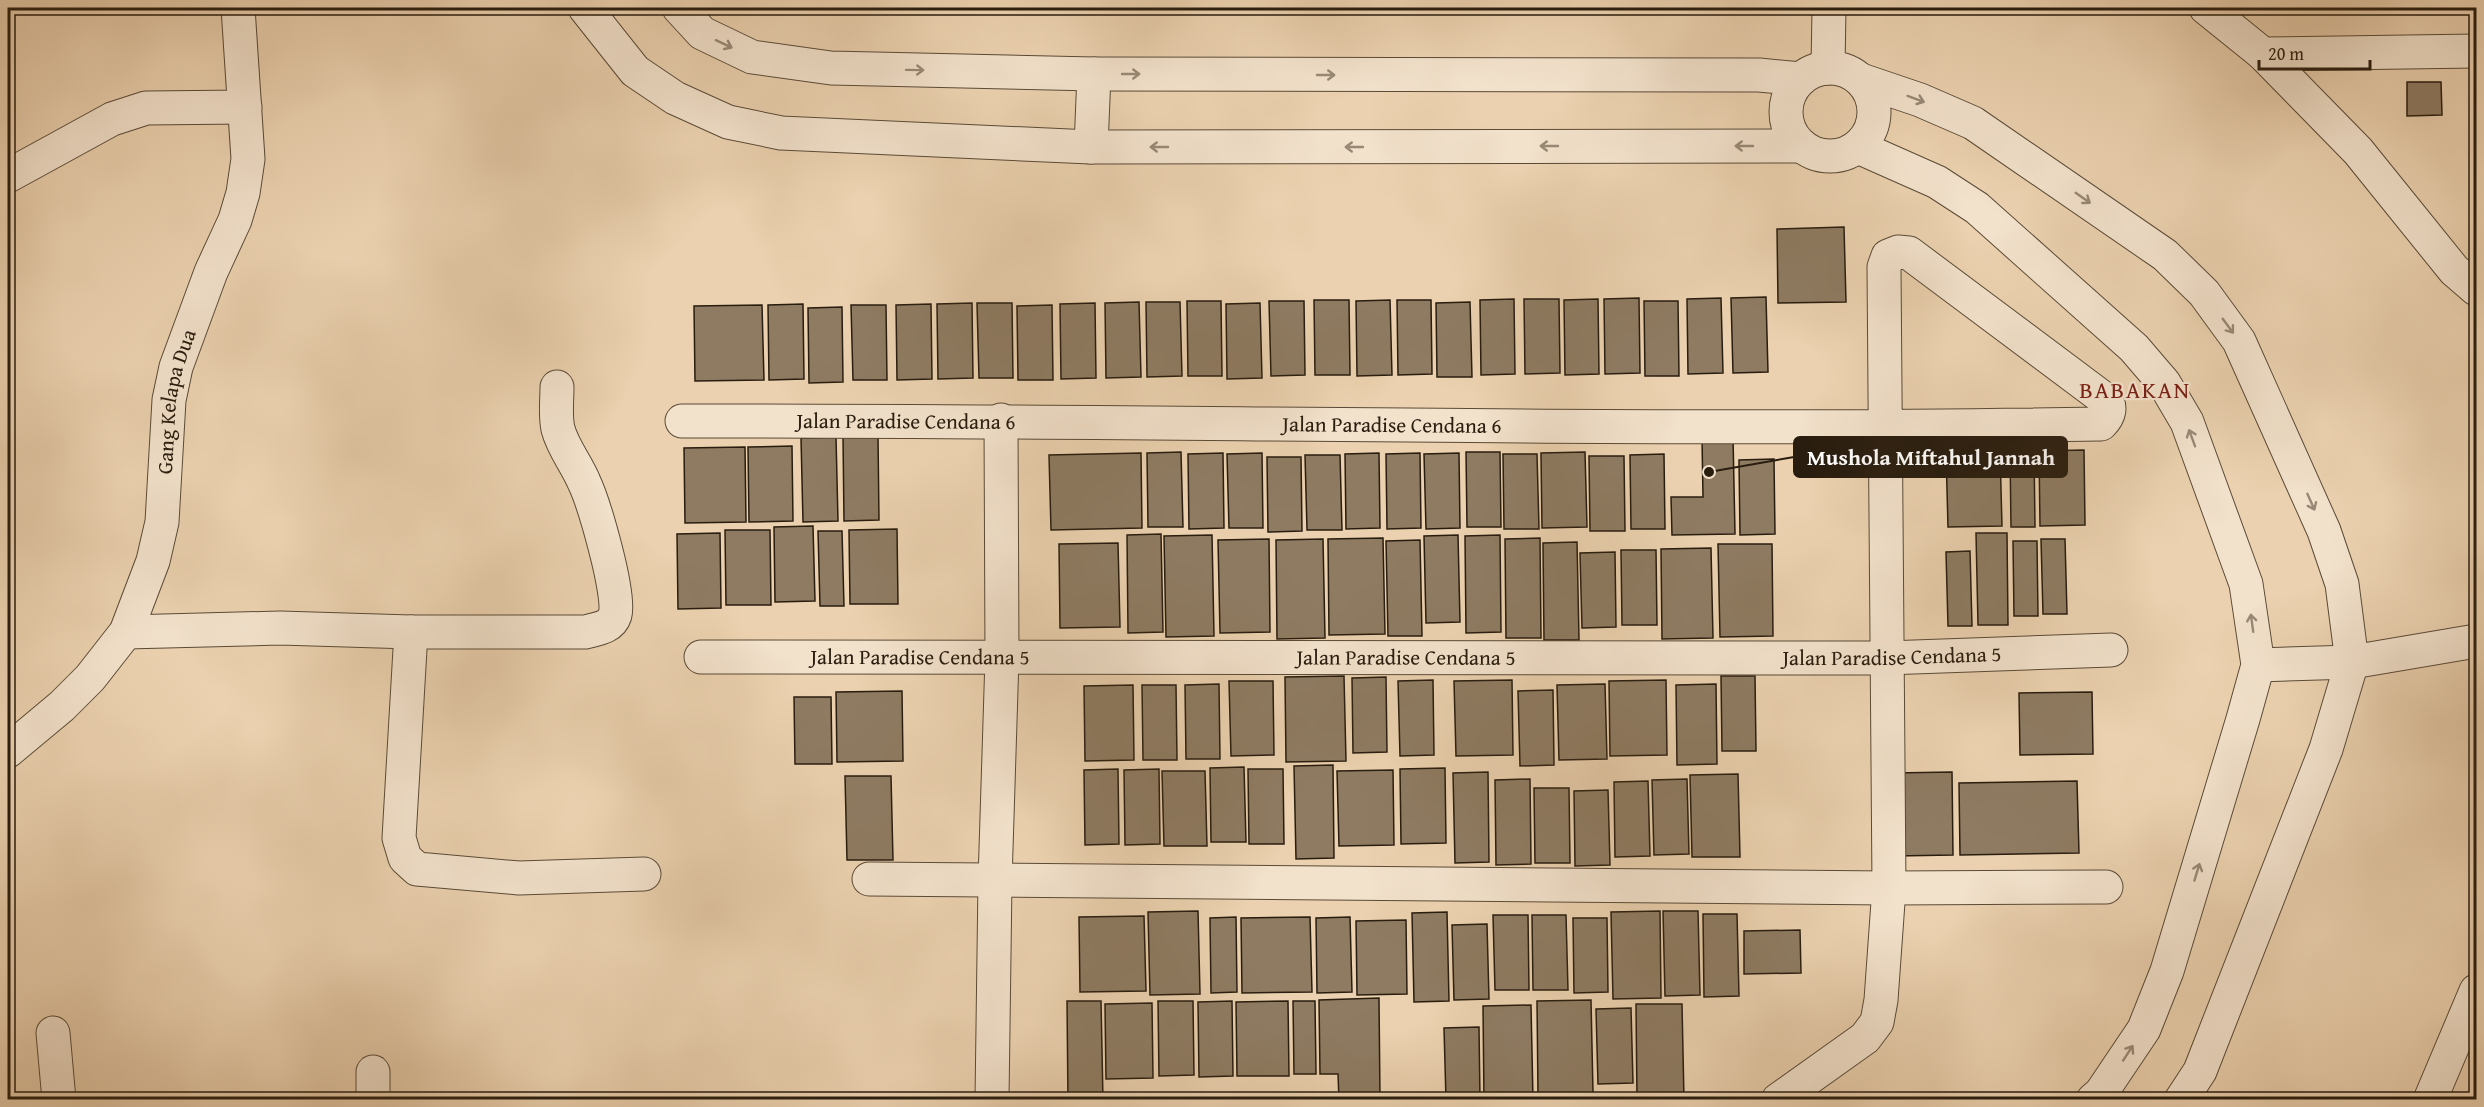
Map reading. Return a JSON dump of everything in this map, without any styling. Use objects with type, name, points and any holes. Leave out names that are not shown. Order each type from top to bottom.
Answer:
[{"type":"street","name":"Gang Kelapa Dua","points":[[8,751],[62,706],[90,678],[126,632],[153,561],[162,522],[170,400],[176,367],[212,272],[235,220],[243,193],[248,159],[238,8]]},
{"type":"street","points":[[585,8],[635,71],[675,98],[728,122],[781,133],[1090,147],[1802,146]]},
{"type":"street","points":[[679,8],[702,33],[752,57],[831,68],[1094,74],[1759,75],[1846,71],[1861,80],[1920,100],[1973,123],[2165,255],[2204,294],[2239,341],[2324,531],[2342,584],[2352,662],[2326,749],[2209,1049],[2200,1071],[2181,1100]]},
{"type":"street","points":[[1829,8],[1815,73],[1792,91],[1786,106],[1786,121],[1792,135],[1802,146],[1815,154],[1830,156],[1845,154],[1858,147],[1870,132],[1875,114],[1871,96],[1861,80]]},
{"type":"street","points":[[2206,8],[2263,54],[2358,151],[2454,270],[2476,289]]},
{"type":"street","points":[[2263,54],[2476,51]]},
{"type":"street","points":[[1090,147],[1094,74]]},
{"type":"street","points":[[8,176],[112,119],[146,108],[245,107]]},
{"type":"street","points":[[1858,147],[1937,182],[1977,208],[2134,348],[2164,383],[2187,422],[2246,584],[2258,664],[2243,719],[2167,971],[2144,1029],[2101,1093],[2093,1100]]},
{"type":"street","name":"Jalan Paradise Cendana 6","points":[[682,421],[1001,420],[1885,428],[2101,424],[2107,418],[2110,409],[2108,402],[1909,253],[1898,252],[1888,256],[1884,267],[1885,428]]},
{"type":"street","points":[[126,632],[280,628],[411,632],[585,632],[604,628],[615,616],[616,600],[594,507],[584,480],[568,454],[557,427],[557,387]]},
{"type":"street","points":[[992,1100],[995,880],[1002,658],[1001,420]]},
{"type":"street","points":[[1778,1100],[1865,1038],[1876,1022],[1881,1000],[1889,888],[1885,428]]},
{"type":"street","points":[[411,632],[399,838],[405,858],[417,869],[519,878],[644,874]]},
{"type":"street","points":[[2258,664],[2352,662],[2476,641]]},
{"type":"street","name":"Jalan Paradise Cendana 5","points":[[701,657],[1886,658],[2111,650]]},
{"type":"street","points":[[869,879],[1889,888],[2106,887]]},
{"type":"street","points":[[2430,1100],[2476,991]]},
{"type":"street","points":[[53,1033],[59,1100]]},
{"type":"building","points":[[2355,8],[2386,8],[2386,13],[2355,14]]},
{"type":"building","points":[[2407,82],[2441,82],[2442,115],[2407,116]]},
{"type":"building","points":[[1844,227],[1846,302],[1778,303],[1777,229]]},
{"type":"building","points":[[1766,297],[1768,372],[1733,373],[1731,298]]},
{"type":"building","points":[[1639,298],[1640,373],[1605,374],[1604,299]]},
{"type":"building","points":[[1721,298],[1723,373],[1688,374],[1687,299]]},
{"type":"building","points":[[1514,299],[1515,374],[1481,375],[1480,300]]},
{"type":"building","points":[[1524,299],[1559,299],[1560,373],[1525,374]]},
{"type":"building","points":[[1598,299],[1599,374],[1565,375],[1564,300]]},
{"type":"building","points":[[1314,300],[1349,300],[1350,375],[1315,375]]},
{"type":"building","points":[[1390,300],[1392,375],[1357,376],[1356,301]]},
{"type":"building","points":[[1397,300],[1431,300],[1432,374],[1398,375]]},
{"type":"building","points":[[1187,301],[1221,301],[1222,376],[1188,376]]},
{"type":"building","points":[[1269,301],[1304,301],[1305,375],[1271,376]]},
{"type":"building","points":[[1644,301],[1678,301],[1679,376],[1645,376]]},
{"type":"building","points":[[1139,302],[1141,377],[1106,378],[1105,303]]},
{"type":"building","points":[[1146,302],[1180,302],[1182,376],[1147,377]]},
{"type":"building","points":[[1470,302],[1472,377],[1437,377],[1436,303]]},
{"type":"building","points":[[972,303],[973,378],[938,379],[937,304]]},
{"type":"building","points":[[977,303],[1012,303],[1013,378],[979,378]]},
{"type":"building","points":[[1095,303],[1096,378],[1061,379],[1060,304]]},
{"type":"building","points":[[1260,303],[1262,378],[1227,379],[1226,304]]},
{"type":"building","points":[[803,304],[804,379],[769,380],[768,305]]},
{"type":"building","points":[[931,304],[932,379],[897,380],[896,305]]},
{"type":"building","points":[[762,305],[764,380],[695,381],[694,306]]},
{"type":"building","points":[[851,305],[886,305],[887,380],[853,380]]},
{"type":"building","points":[[1052,305],[1053,380],[1018,380],[1017,306]]},
{"type":"building","points":[[842,307],[843,382],[809,383],[808,308]]},
{"type":"building","points":[[878,435],[879,520],[844,521],[843,436]]},
{"type":"building","points":[[836,437],[838,521],[803,522],[801,438]]},
{"type":"building","points":[[1733,437],[1735,534],[1672,535],[1671,497],[1703,497],[1702,438]]},
{"type":"building","points":[[792,446],[793,521],[749,522],[748,447]]},
{"type":"building","points":[[745,447],[746,522],[685,523],[684,448]]},
{"type":"building","points":[[2084,450],[2085,525],[2040,526],[2039,451]]},
{"type":"building","points":[[2000,451],[2002,526],[1948,527],[1946,452]]},
{"type":"building","points":[[1181,452],[1183,527],[1148,527],[1147,453]]},
{"type":"building","points":[[1466,452],[1500,452],[1501,527],[1467,527]]},
{"type":"building","points":[[1585,452],[1587,527],[1542,528],[1541,453]]},
{"type":"building","points":[[2010,452],[2034,452],[2035,527],[2011,527]]},
{"type":"building","points":[[1141,453],[1142,528],[1051,530],[1049,455]]},
{"type":"building","points":[[1223,453],[1224,528],[1189,529],[1188,454]]},
{"type":"building","points":[[1262,453],[1263,528],[1229,528],[1227,454]]},
{"type":"building","points":[[1379,453],[1380,528],[1346,529],[1345,454]]},
{"type":"building","points":[[1420,453],[1421,528],[1387,529],[1386,454]]},
{"type":"building","points":[[1459,453],[1460,528],[1426,529],[1424,454]]},
{"type":"building","points":[[1503,454],[1537,454],[1539,529],[1504,529]]},
{"type":"building","points":[[1664,454],[1665,529],[1631,529],[1630,455]]},
{"type":"building","points":[[1305,455],[1340,455],[1342,530],[1307,530]]},
{"type":"building","points":[[1589,456],[1624,456],[1625,531],[1590,531]]},
{"type":"building","points":[[1267,457],[1301,457],[1302,531],[1268,532]]},
{"type":"building","points":[[1774,459],[1775,534],[1740,535],[1739,460]]},
{"type":"building","points":[[813,526],[815,601],[775,602],[774,527]]},
{"type":"building","points":[[897,529],[898,604],[850,604],[849,530]]},
{"type":"building","points":[[725,530],[770,530],[771,605],[726,605]]},
{"type":"building","points":[[818,531],[842,531],[844,606],[820,606]]},
{"type":"building","points":[[720,533],[721,608],[678,609],[677,534]]},
{"type":"building","points":[[1976,533],[2007,533],[2008,625],[1978,625]]},
{"type":"building","points":[[1161,534],[1163,632],[1128,633],[1127,535]]},
{"type":"building","points":[[1212,535],[1214,636],[1166,637],[1164,536]]},
{"type":"building","points":[[1458,535],[1460,622],[1426,623],[1424,536]]},
{"type":"building","points":[[1500,535],[1501,632],[1466,633],[1465,536]]},
{"type":"building","points":[[1383,538],[1385,634],[1329,635],[1328,539]]},
{"type":"building","points":[[1540,538],[1541,638],[1506,638],[1505,539]]},
{"type":"building","points":[[1269,539],[1270,632],[1220,633],[1218,540]]},
{"type":"building","points":[[1323,539],[1325,638],[1277,639],[1276,540]]},
{"type":"building","points":[[2041,539],[2065,539],[2067,614],[2043,614]]},
{"type":"building","points":[[1420,540],[1422,636],[1388,636],[1386,541]]},
{"type":"building","points":[[2013,541],[2037,541],[2038,616],[2014,616]]},
{"type":"building","points":[[1577,542],[1579,640],[1544,640],[1543,543]]},
{"type":"building","points":[[1118,543],[1120,627],[1060,628],[1059,544]]},
{"type":"building","points":[[1718,544],[1772,544],[1773,636],[1720,637]]},
{"type":"building","points":[[1711,548],[1713,638],[1662,639],[1661,549]]},
{"type":"building","points":[[1621,550],[1656,550],[1657,625],[1622,625]]},
{"type":"building","points":[[1970,551],[1972,626],[1948,626],[1946,552]]},
{"type":"building","points":[[1615,552],[1616,627],[1582,628],[1580,553]]},
{"type":"building","points":[[1344,676],[1346,761],[1286,762],[1285,677]]},
{"type":"building","points":[[1721,676],[1755,676],[1756,751],[1722,751]]},
{"type":"building","points":[[1386,677],[1387,752],[1353,753],[1352,678]]},
{"type":"building","points":[[1433,680],[1434,755],[1400,756],[1398,681]]},
{"type":"building","points":[[1512,680],[1513,755],[1456,756],[1454,681]]},
{"type":"building","points":[[1666,680],[1667,755],[1610,756],[1609,681]]},
{"type":"building","points":[[1229,681],[1273,681],[1274,755],[1231,756]]},
{"type":"building","points":[[1219,684],[1220,759],[1186,759],[1185,685]]},
{"type":"building","points":[[1605,684],[1607,759],[1559,760],[1557,685]]},
{"type":"building","points":[[1716,684],[1717,764],[1677,765],[1676,685]]},
{"type":"building","points":[[1133,685],[1134,760],[1085,761],[1084,686]]},
{"type":"building","points":[[1142,685],[1176,685],[1177,760],[1143,760]]},
{"type":"building","points":[[1553,690],[1554,765],[1520,766],[1518,691]]},
{"type":"building","points":[[902,691],[903,761],[837,762],[836,692]]},
{"type":"building","points":[[2092,692],[2093,754],[2020,755],[2019,693]]},
{"type":"building","points":[[794,697],[831,697],[832,764],[795,764]]},
{"type":"building","points":[[1333,765],[1334,858],[1296,859],[1294,766]]},
{"type":"building","points":[[1244,767],[1246,842],[1211,842],[1210,768]]},
{"type":"building","points":[[1445,768],[1446,843],[1401,844],[1400,769]]},
{"type":"building","points":[[1118,769],[1119,844],[1085,845],[1084,770]]},
{"type":"building","points":[[1159,769],[1160,844],[1125,845],[1124,770]]},
{"type":"building","points":[[1248,769],[1283,769],[1284,844],[1249,844]]},
{"type":"building","points":[[1393,770],[1394,845],[1339,846],[1337,771]]},
{"type":"building","points":[[1162,771],[1205,771],[1207,846],[1164,846]]},
{"type":"building","points":[[1488,772],[1489,862],[1455,863],[1453,773]]},
{"type":"building","points":[[1952,772],[1953,855],[1895,856],[1893,773]]},
{"type":"building","points":[[1738,774],[1740,857],[1692,857],[1690,775]]},
{"type":"building","points":[[845,776],[891,776],[893,860],[847,860]]},
{"type":"building","points":[[1530,779],[1531,864],[1496,865],[1495,780]]},
{"type":"building","points":[[1687,779],[1689,854],[1654,855],[1652,780]]},
{"type":"building","points":[[1648,781],[1650,856],[1615,857],[1614,782]]},
{"type":"building","points":[[2077,781],[2079,853],[1960,855],[1959,783]]},
{"type":"building","points":[[1534,788],[1569,788],[1570,863],[1535,863]]},
{"type":"building","points":[[1608,790],[1610,865],[1575,866],[1574,791]]},
{"type":"building","points":[[1198,911],[1200,994],[1150,995],[1148,912]]},
{"type":"building","points":[[1660,911],[1661,998],[1613,999],[1611,912]]},
{"type":"building","points":[[1663,911],[1698,911],[1700,995],[1665,996]]},
{"type":"building","points":[[1447,912],[1449,1001],[1414,1002],[1412,913]]},
{"type":"building","points":[[1703,914],[1737,914],[1739,996],[1704,997]]},
{"type":"building","points":[[1493,915],[1528,915],[1529,990],[1495,990]]},
{"type":"building","points":[[1532,915],[1566,915],[1568,990],[1533,990]]},
{"type":"building","points":[[1144,916],[1146,991],[1080,992],[1079,917]]},
{"type":"building","points":[[1236,917],[1237,992],[1211,993],[1210,918]]},
{"type":"building","points":[[1310,917],[1312,992],[1242,993],[1241,918]]},
{"type":"building","points":[[1350,917],[1352,992],[1317,993],[1316,918]]},
{"type":"building","points":[[1573,918],[1607,918],[1608,992],[1574,993]]},
{"type":"building","points":[[1406,920],[1407,994],[1357,995],[1356,921]]},
{"type":"building","points":[[1487,924],[1489,999],[1454,1000],[1452,925]]},
{"type":"building","points":[[1800,930],[1801,973],[1744,974],[1744,931]]},
{"type":"building","points":[[1379,998],[1380,1100],[1339,1100],[1338,1074],[1320,1074],[1319,1000]]},
{"type":"building","points":[[1591,1000],[1593,1093],[1538,1094],[1537,1001]]},
{"type":"building","points":[[1067,1001],[1101,1001],[1103,1100],[1068,1100]]},
{"type":"building","points":[[1158,1001],[1193,1001],[1194,1075],[1159,1076]]},
{"type":"building","points":[[1232,1001],[1233,1076],[1199,1077],[1198,1002]]},
{"type":"building","points":[[1288,1001],[1289,1076],[1237,1076],[1236,1002]]},
{"type":"building","points":[[1293,1001],[1315,1001],[1316,1074],[1294,1074]]},
{"type":"building","points":[[1152,1003],[1153,1078],[1106,1079],[1105,1004]]},
{"type":"building","points":[[1636,1004],[1682,1004],[1684,1100],[1637,1100]]},
{"type":"building","points":[[1531,1005],[1533,1100],[1484,1100],[1483,1006]]},
{"type":"building","points":[[1631,1008],[1633,1083],[1598,1084],[1596,1009]]},
{"type":"building","points":[[1479,1027],[1480,1100],[1446,1100],[1444,1028]]},
{"type":"place","name":"Mushola Miftahul Jannah","points":[[1709,472]]},
{"type":"district","name":"BABAKAN","points":[[2135,390]]}]
